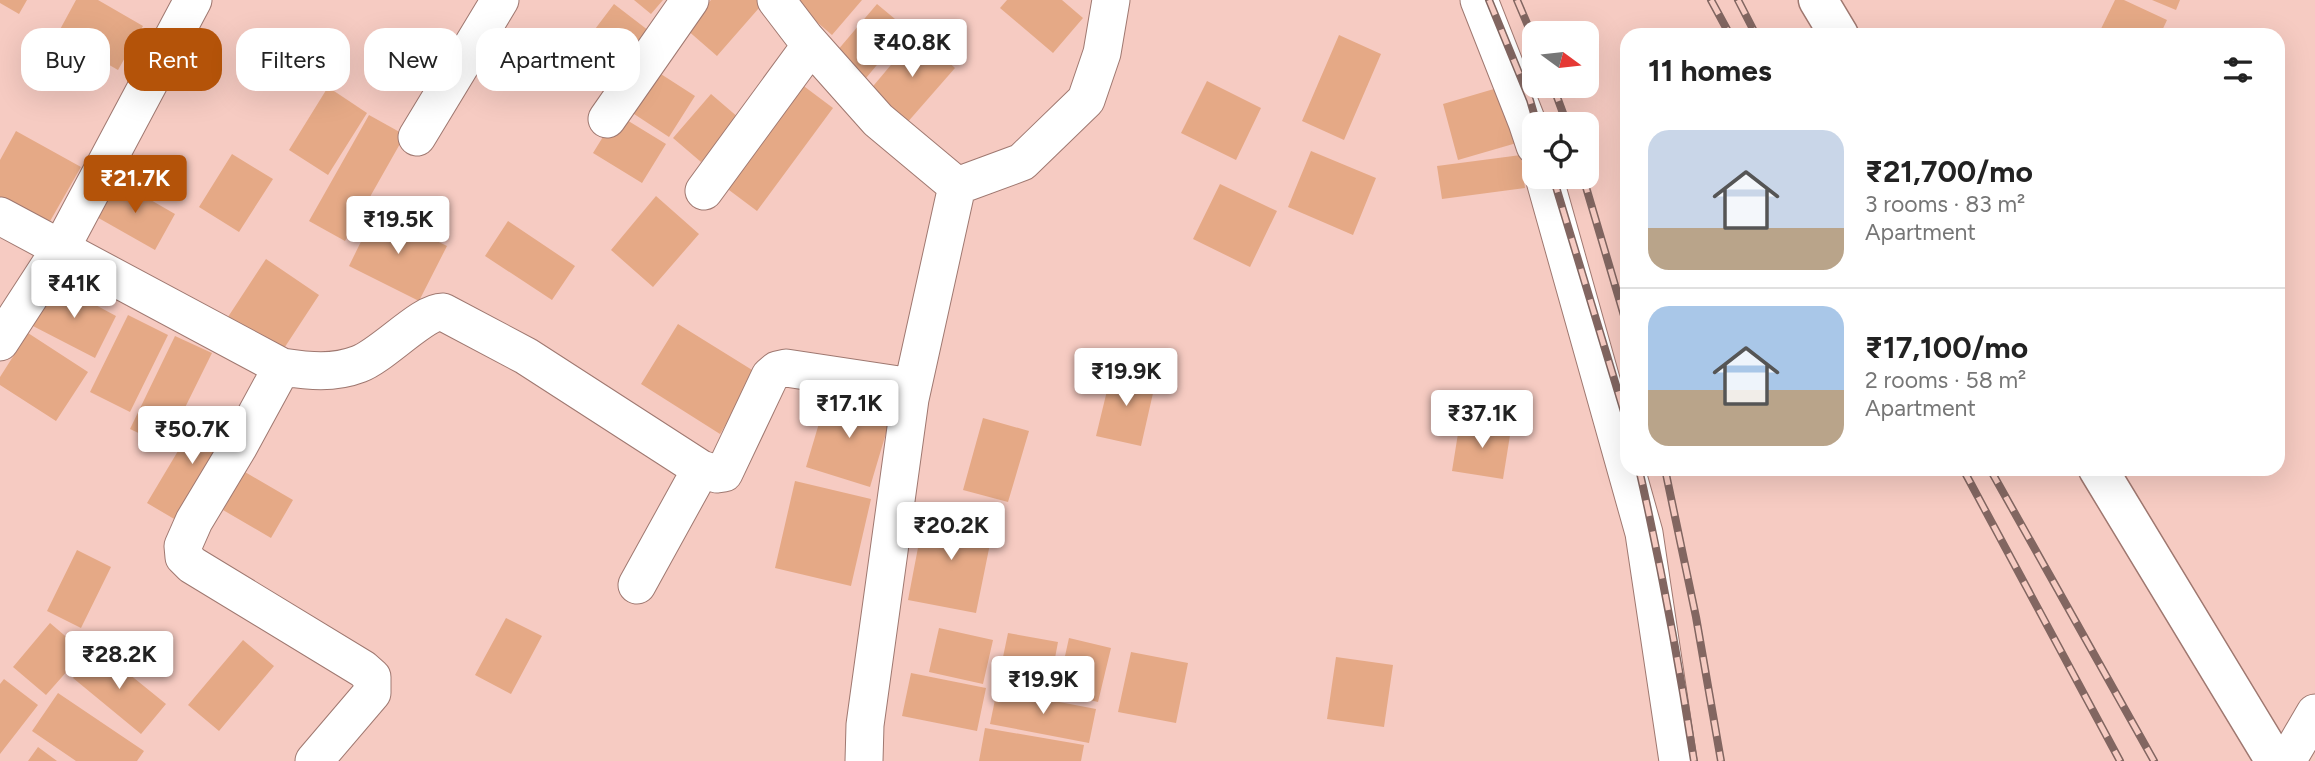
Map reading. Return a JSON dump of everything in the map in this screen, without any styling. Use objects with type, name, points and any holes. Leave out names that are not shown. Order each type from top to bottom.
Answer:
[{"type":"street","points":[[0,342],[61,248],[193,0]]},
{"type":"street","points":[[417,137],[500,0]]},
{"type":"street","points":[[607,119],[690,0]]},
{"type":"street","points":[[776,0],[811,45],[878,120],[957,187]]},
{"type":"street","points":[[1479,0],[1524,112]]},
{"type":"street","points":[[957,187],[1022,162],[1086,100],[1102,53],[1109,2]]},
{"type":"street","points":[[705,191],[811,45]]},
{"type":"street","points":[[864,761],[865,725],[912,387],[957,187]]},
{"type":"street","points":[[1547,189],[1620,448]]},
{"type":"street","points":[[0,216],[282,368],[317,373],[341,370],[385,350],[431,314],[443,312],[526,356],[701,469],[717,474],[724,473],[770,376],[777,370],[786,368],[912,387]]},
{"type":"street","points":[[282,368],[194,521],[183,546],[184,557],[192,565],[372,677],[372,693],[314,761]]},
{"type":"street","points":[[637,585],[701,469]]},
{"type":"street","points":[[1628,476],[1644,533],[1678,761]]},
{"type":"street","points":[[2102,476],[2275,761]]},
{"type":"street","points":[[2287,761],[2315,713]]},
{"type":"building","points":[[0,0],[27,0],[19,14],[0,3]]},
{"type":"building","points":[[76,0],[98,0],[143,26],[124,28],[124,59],[118,70],[110,65],[110,28],[61,28]]},
{"type":"building","points":[[634,0],[663,0],[651,14]]},
{"type":"building","points":[[711,0],[766,0],[717,56],[686,29]]},
{"type":"building","points":[[791,0],[862,0],[832,35]]},
{"type":"building","points":[[1007,0],[1062,0],[1083,18],[1053,53],[1000,8]]},
{"type":"building","points":[[2115,0],[2124,0],[2167,20],[2163,28],[2101,28]]},
{"type":"building","points":[[2152,0],[2180,0],[2176,10]]},
{"type":"building","points":[[614,4],[653,34],[640,51],[640,28],[596,28]]},
{"type":"building","points":[[877,4],[907,29],[861,84],[831,58]]},
{"type":"building","points":[[917,34],[955,68],[906,124],[869,91]]},
{"type":"building","points":[[1339,35],[1381,54],[1344,140],[1302,121]]},
{"type":"building","points":[[650,67],[695,96],[669,137],[625,108],[635,91],[640,91],[640,83]]},
{"type":"building","points":[[797,81],[833,108],[757,211],[721,184]]},
{"type":"building","points":[[1207,81],[1261,108],[1236,160],[1181,133]]},
{"type":"building","points":[[1504,86],[1520,142],[1458,160],[1443,104]]},
{"type":"building","points":[[326,91],[334,91],[367,113],[328,175],[289,150]]},
{"type":"building","points":[[711,94],[739,118],[701,162],[673,138]]},
{"type":"building","points":[[617,114],[666,144],[642,183],[593,153]]},
{"type":"building","points":[[369,115],[405,135],[345,241],[309,221]]},
{"type":"building","points":[[16,131],[81,167],[41,237],[0,214],[0,160]]},
{"type":"building","points":[[1311,151],[1376,178],[1353,235],[1288,207]]},
{"type":"building","points":[[232,154],[273,179],[239,232],[199,207]]},
{"type":"building","points":[[1521,155],[1522,188],[1442,199],[1437,166]]},
{"type":"building","points":[[116,180],[175,214],[155,250],[95,216]]},
{"type":"building","points":[[1220,184],[1277,211],[1250,267],[1193,239]]},
{"type":"building","points":[[656,196],[699,234],[653,287],[611,250]]},
{"type":"building","points":[[376,211],[447,246],[419,301],[349,266]]},
{"type":"building","points":[[508,221],[575,266],[552,300],[485,256]]},
{"type":"building","points":[[266,259],[319,295],[279,356],[226,320]]},
{"type":"building","points":[[53,282],[116,316],[95,358],[31,325]]},
{"type":"building","points":[[128,315],[168,335],[130,412],[90,392]]},
{"type":"building","points":[[678,324],[757,373],[720,434],[641,384]]},
{"type":"building","points":[[28,333],[88,372],[56,421],[0,385],[0,377]]},
{"type":"building","points":[[175,336],[212,353],[166,446],[130,429]]},
{"type":"building","points":[[1112,370],[1156,380],[1141,446],[1096,436]]},
{"type":"building","points":[[828,393],[892,413],[870,487],[806,467]]},
{"type":"building","points":[[203,409],[237,429],[181,523],[147,503]]},
{"type":"building","points":[[983,418],[1029,431],[1008,502],[963,490]]},
{"type":"building","points":[[1460,421],[1511,429],[1503,479],[1452,471]]},
{"type":"building","points":[[245,472],[293,500],[271,538],[223,510]]},
{"type":"building","points":[[795,481],[871,499],[851,586],[775,568]]},
{"type":"building","points":[[925,511],[994,524],[976,613],[908,600]]},
{"type":"building","points":[[77,550],[111,567],[81,628],[47,611]]},
{"type":"building","points":[[506,618],[542,636],[511,694],[475,675]]},
{"type":"building","points":[[50,623],[84,652],[46,695],[13,667]]},
{"type":"building","points":[[939,628],[993,640],[983,684],[929,672]]},
{"type":"building","points":[[1008,633],[1058,642],[1049,690],[998,681]]},
{"type":"building","points":[[1069,638],[1111,648],[1098,702],[1057,692]]},
{"type":"building","points":[[243,640],[274,666],[219,731],[188,705]]},
{"type":"building","points":[[97,648],[166,704],[141,734],[73,678]]},
{"type":"building","points":[[1131,652],[1188,663],[1176,723],[1118,712]]},
{"type":"building","points":[[1336,657],[1393,665],[1384,727],[1327,719]]},
{"type":"building","points":[[911,673],[986,688],[977,731],[902,716]]},
{"type":"building","points":[[4,679],[38,705],[0,754],[0,684]]},
{"type":"building","points":[[997,690],[1096,709],[1089,743],[990,724]]},
{"type":"building","points":[[58,693],[144,751],[137,761],[76,761],[32,731]]},
{"type":"building","points":[[985,728],[1084,745],[1081,761],[979,761]]},
{"type":"building","points":[[38,747],[57,761],[28,761]]},
{"type":"railway","points":[[1489,0],[1534,112]]},
{"type":"railway","points":[[1517,0],[1526,21]]},
{"type":"railway","points":[[1711,0],[1726,28]]},
{"type":"railway","points":[[1738,0],[1752,28]]},
{"type":"railway","points":[[1557,98],[1563,112]]},
{"type":"railway","points":[[1557,189],[1620,399]]},
{"type":"railway","points":[[1587,189],[1620,302]]},
{"type":"railway","points":[[1641,476],[1669,615],[1694,761]]},
{"type":"railway","points":[[1666,476],[1696,617],[1721,761]]},
{"type":"railway","points":[[1967,476],[2120,761]]},
{"type":"railway","points":[[1994,476],[2154,761]]}]
